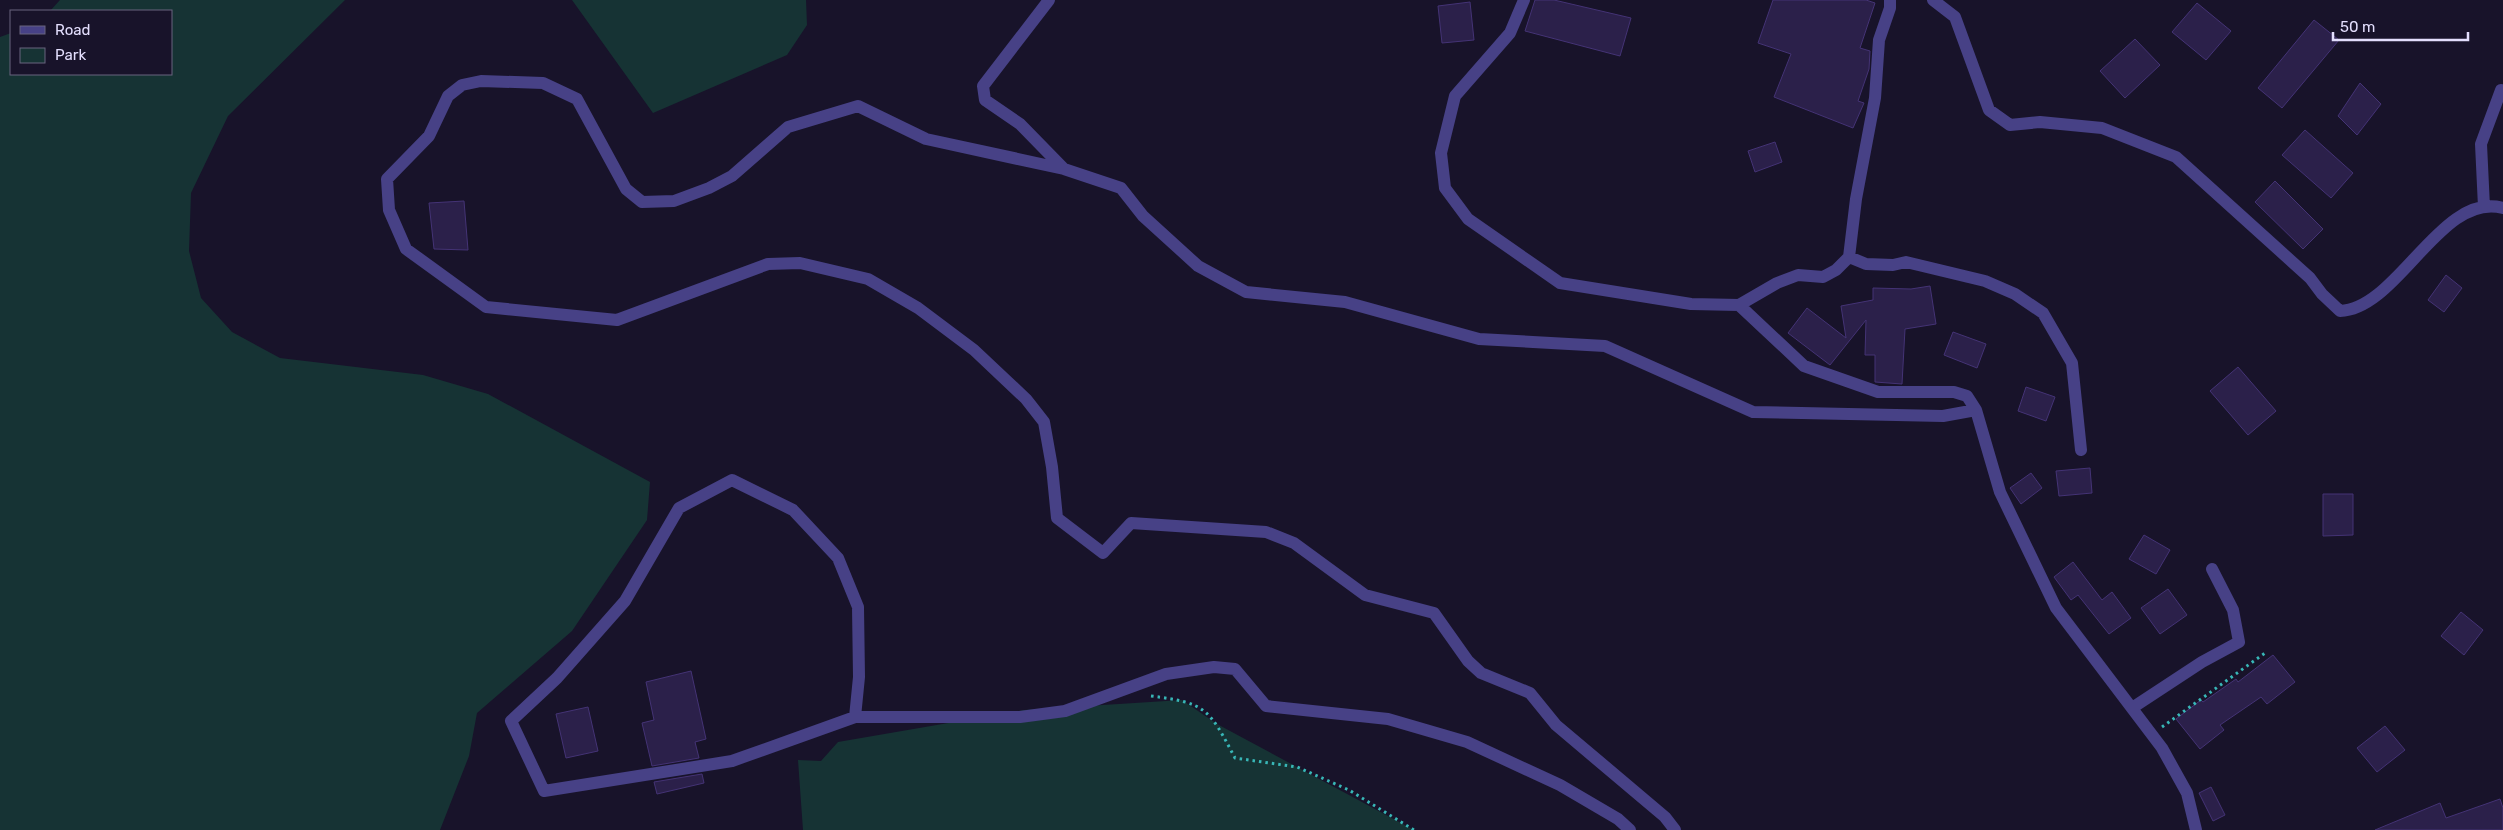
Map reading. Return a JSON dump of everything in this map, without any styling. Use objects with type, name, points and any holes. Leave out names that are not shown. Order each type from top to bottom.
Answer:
[{"type":"street","points":[[1049,0],[983,86],[986,100],[1020,124],[1064,169]]},
{"type":"street","points":[[1524,0],[1510,33],[1455,96],[1441,153],[1445,188],[1468,219],[1560,283],[1691,304],[1740,305],[1777,283],[1798,275],[1823,277],[1836,270],[1849,257],[1856,199],[1875,98],[1879,40],[1890,8],[1890,0]]},
{"type":"street","points":[[1932,0],[1955,17],[1989,110],[2010,125],[2040,122],[2102,128],[2176,157],[2310,278],[2322,294],[2340,310],[2353,310],[2377,294],[2449,225],[2464,214],[2484,207],[2503,208]]},
{"type":"street","points":[[1675,830],[1665,817],[1556,725],[1530,693],[1481,673],[1468,661],[1434,613],[1365,595],[1294,543],[1266,532],[1131,523],[1103,553],[1058,518],[1044,422],[1026,399],[974,350],[918,308],[868,279],[800,263],[768,264],[616,320],[486,307],[406,249],[390,210],[386,179],[429,136],[448,96],[462,85],[480,81],[544,82],[578,99],[626,189],[642,202],[674,201],[709,188],[732,176],[788,127],[858,106],[926,139],[1064,169],[1121,188],[1143,216],[1198,266],[1246,292],[1344,302],[1479,339],[1605,346],[1753,412],[1943,416],[1976,410]]},
{"type":"street","points":[[2484,207],[2481,144],[2502,90]]},
{"type":"street","points":[[1849,257],[1866,264],[1892,265],[1906,262],[1985,281],[2015,294],[2044,313],[2072,363],[2081,450]]},
{"type":"street","points":[[1740,305],[1804,366],[1878,392],[1954,392],[1967,396],[1976,410],[2000,492],[2056,608],[2162,748],[2187,793],[2196,830]]},
{"type":"street","points":[[855,717],[859,677],[858,607],[838,558],[793,510],[732,480],[679,508],[625,601],[557,678],[511,721],[544,791],[732,761],[855,717],[1020,717],[1065,711],[1166,674],[1214,667],[1235,669],[1266,706],[1388,719],[1467,742],[1560,785],[1618,819],[1630,830]]},
{"type":"street","points":[[2132,708],[2202,662],[2239,642],[2233,610],[2212,569]]},
{"type":"path","points":[[2152,735],[2265,653]]},
{"type":"path","points":[[1146,695],[1182,700],[1199,706],[1217,724],[1235,758],[1297,767],[1349,790],[1414,830]]},
{"type":"green space","points":[[60,0],[345,0],[228,116],[191,193],[189,251],[201,298],[232,332],[280,358],[423,375],[488,394],[650,482],[647,520],[572,631],[477,713],[469,756],[440,830],[0,830],[0,37],[10,33],[10,75],[172,75],[172,10],[51,10]]},
{"type":"green space","points":[[572,0],[806,0],[807,25],[787,55],[653,113]]},
{"type":"green space","points":[[1182,700],[1217,724],[1414,830],[803,830],[798,760],[821,761],[838,742],[1024,710]]},
{"type":"building","points":[[1535,0],[1554,0],[1631,18],[1620,56],[1525,31]]},
{"type":"building","points":[[1773,0],[1866,0],[1875,3],[1860,48],[1870,51],[1869,69],[1858,101],[1864,103],[1853,128],[1774,97],[1791,54],[1758,43]]},
{"type":"building","points":[[1470,2],[1474,40],[1442,43],[1438,6]]},
{"type":"building","points":[[2197,3],[2231,31],[2206,60],[2172,32]]},
{"type":"building","points":[[2314,20],[2339,40],[2282,108],[2258,88]]},
{"type":"building","points":[[2135,39],[2160,65],[2125,98],[2100,71]]},
{"type":"building","points":[[2360,83],[2381,104],[2357,135],[2338,116]]},
{"type":"building","points":[[2305,130],[2353,173],[2331,198],[2282,155]]},
{"type":"building","points":[[1775,142],[1782,162],[1755,172],[1748,151]]},
{"type":"building","points":[[2275,181],[2323,229],[2303,249],[2255,202]]},
{"type":"building","points":[[464,201],[468,250],[434,249],[429,203]]},
{"type":"building","points":[[2446,275],[2462,288],[2444,312],[2428,300]]},
{"type":"building","points":[[1930,286],[1936,324],[1905,329],[1902,384],[1875,382],[1875,355],[1865,355],[1866,320],[1830,365],[1788,333],[1807,308],[1846,338],[1841,306],[1873,300],[1873,288],[1911,289]]},
{"type":"building","points":[[1953,332],[1986,344],[1977,368],[1944,355]]},
{"type":"building","points":[[2238,367],[2276,411],[2248,435],[2210,391]]},
{"type":"building","points":[[2026,387],[2055,397],[2046,421],[2018,411]]},
{"type":"building","points":[[2090,468],[2092,493],[2059,496],[2056,471]]},
{"type":"building","points":[[2031,473],[2042,488],[2021,504],[2010,488]]},
{"type":"building","points":[[2323,494],[2353,494],[2353,535],[2323,536]]},
{"type":"building","points":[[2144,535],[2170,550],[2156,574],[2129,559]]},
{"type":"building","points":[[2073,562],[2102,600],[2112,592],[2131,618],[2109,634],[2078,595],[2071,600],[2054,577]]},
{"type":"building","points":[[2168,589],[2187,615],[2160,634],[2141,608]]},
{"type":"building","points":[[2461,612],[2483,630],[2464,655],[2441,636]]},
{"type":"building","points":[[2273,655],[2295,682],[2267,704],[2261,697],[2220,725],[2224,730],[2200,749],[2176,719],[2201,700],[2203,702],[2236,679],[2238,682]]},
{"type":"building","points":[[691,671],[706,739],[695,742],[699,758],[652,766],[642,723],[654,720],[646,682]]},
{"type":"building","points":[[588,707],[598,751],[566,758],[556,714]]},
{"type":"building","points":[[2385,726],[2405,750],[2377,772],[2357,748]]},
{"type":"building","points":[[702,774],[704,783],[657,794],[654,782]]},
{"type":"building","points":[[2211,787],[2225,815],[2213,821],[2199,793]]},
{"type":"building","points":[[2500,799],[2503,808],[2503,830],[2375,830],[2440,803],[2446,818]]}]
